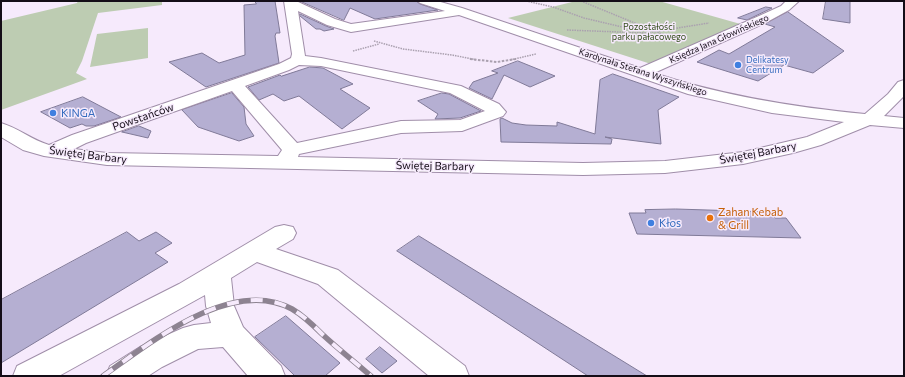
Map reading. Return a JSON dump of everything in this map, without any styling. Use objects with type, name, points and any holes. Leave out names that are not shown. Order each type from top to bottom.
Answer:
[{"type":"street","name":"Kardynała Stefana Wyszyńskiego","points":[[424,1],[716,96],[753,104],[793,110],[904,123]]},
{"type":"street","name":"Księdza Jana Głowińskiego","points":[[642,73],[769,16],[785,8],[793,1]]},
{"type":"street","points":[[291,3],[345,27],[357,27],[454,12]]},
{"type":"street","points":[[235,84],[288,156],[401,127],[462,125],[497,112],[493,108],[455,89],[321,62],[297,60],[299,54],[291,3]]},
{"type":"street","name":"Powstańców","points":[[51,152],[79,139],[284,67],[297,60]]},
{"type":"street","points":[[868,119],[894,98],[904,85]]},
{"type":"street","points":[[888,103],[904,112]]},
{"type":"street","points":[[793,110],[810,116],[821,123],[833,134]]},
{"type":"street","name":"Świętej Barbary","points":[[1,130],[30,146],[51,152],[107,159],[288,156],[583,169],[665,167],[743,158],[793,147],[833,134],[868,119]]},
{"type":"street","points":[[29,376],[190,291],[284,233]]},
{"type":"street","points":[[254,251],[328,277],[453,376]]},
{"type":"street","points":[[217,274],[220,306],[230,334],[269,376]]},
{"type":"street","points":[[122,376],[151,357],[194,337],[230,334]]},
{"type":"path","points":[[526,1],[553,7],[584,18],[678,41],[581,1]]},
{"type":"path","points":[[682,1],[707,1]]},
{"type":"path","points":[[563,30],[646,33],[712,23]]},
{"type":"path","points":[[345,27],[375,42],[397,48],[454,55],[481,61],[493,62],[516,59],[519,60],[542,52]]},
{"type":"green space","points":[[78,1],[162,1],[162,5],[98,13],[82,61],[76,73],[87,79],[1,110],[1,21],[77,3]]},
{"type":"green space","name":"Pozostałości parku pałacowego","points":[[576,1],[659,1],[744,25],[651,64],[508,18]]},
{"type":"green space","points":[[148,28],[148,58],[90,67],[97,34]]},
{"type":"building","points":[[255,1],[275,1],[280,33],[276,33],[275,36],[279,63],[206,87],[169,62],[202,53],[219,63],[245,55],[244,5],[256,4]]},
{"type":"building","points":[[300,1],[416,1],[420,4],[438,10],[375,19],[350,8],[344,20]]},
{"type":"building","points":[[826,1],[850,1],[850,23],[823,19]]},
{"type":"building","points":[[766,7],[772,8],[747,20],[738,18]]},
{"type":"building","points":[[788,12],[844,51],[813,73],[784,65],[758,81],[697,62],[719,50],[729,54],[775,27],[765,24]]},
{"type":"building","points":[[300,14],[334,29],[324,31],[316,29],[300,16]]},
{"type":"building","points":[[518,61],[555,76],[530,87],[504,75],[492,99],[469,88],[473,82],[498,73],[492,71]]},
{"type":"building","points":[[310,67],[323,68],[353,84],[340,89],[370,108],[342,129],[299,96],[284,101],[273,94],[259,100],[248,87],[280,75],[281,76]]},
{"type":"building","points":[[613,74],[679,97],[658,110],[661,144],[605,137],[612,139],[611,144],[501,142],[500,119],[502,118],[512,123],[526,125],[557,126],[557,122],[595,134],[600,80]]},
{"type":"building","points":[[232,93],[244,107],[246,124],[254,136],[239,141],[198,127],[182,110]]},
{"type":"building","points":[[442,93],[449,94],[481,111],[460,118],[435,119],[438,114],[418,101]]},
{"type":"building","points":[[83,97],[121,117],[94,126],[86,126],[82,124],[70,128],[41,112]]},
{"type":"building","points":[[139,126],[151,131],[148,138],[122,132]]},
{"type":"building","points":[[676,209],[771,212],[775,218],[786,218],[801,238],[637,234],[629,213],[646,213],[645,210]]},
{"type":"building","points":[[127,232],[139,241],[156,232],[172,243],[155,253],[168,262],[1,363],[1,300]]},
{"type":"building","points":[[419,236],[647,376],[588,376],[397,251]]},
{"type":"building","points":[[286,316],[340,363],[325,376],[295,376],[255,337]]},
{"type":"building","points":[[380,347],[397,361],[382,373],[366,359]]},
{"type":"railway","points":[[103,376],[144,347],[193,318],[218,307],[244,301],[269,301],[292,309],[371,376]]},
{"type":"place","name":"Delikatesy Centrum","points":[[738,65]]},
{"type":"place","name":"KINGA","points":[[53,113]]},
{"type":"place","name":"Zahan Kebab & Grill","points":[[710,218]]},
{"type":"place","name":"Kłos","points":[[651,223]]}]
